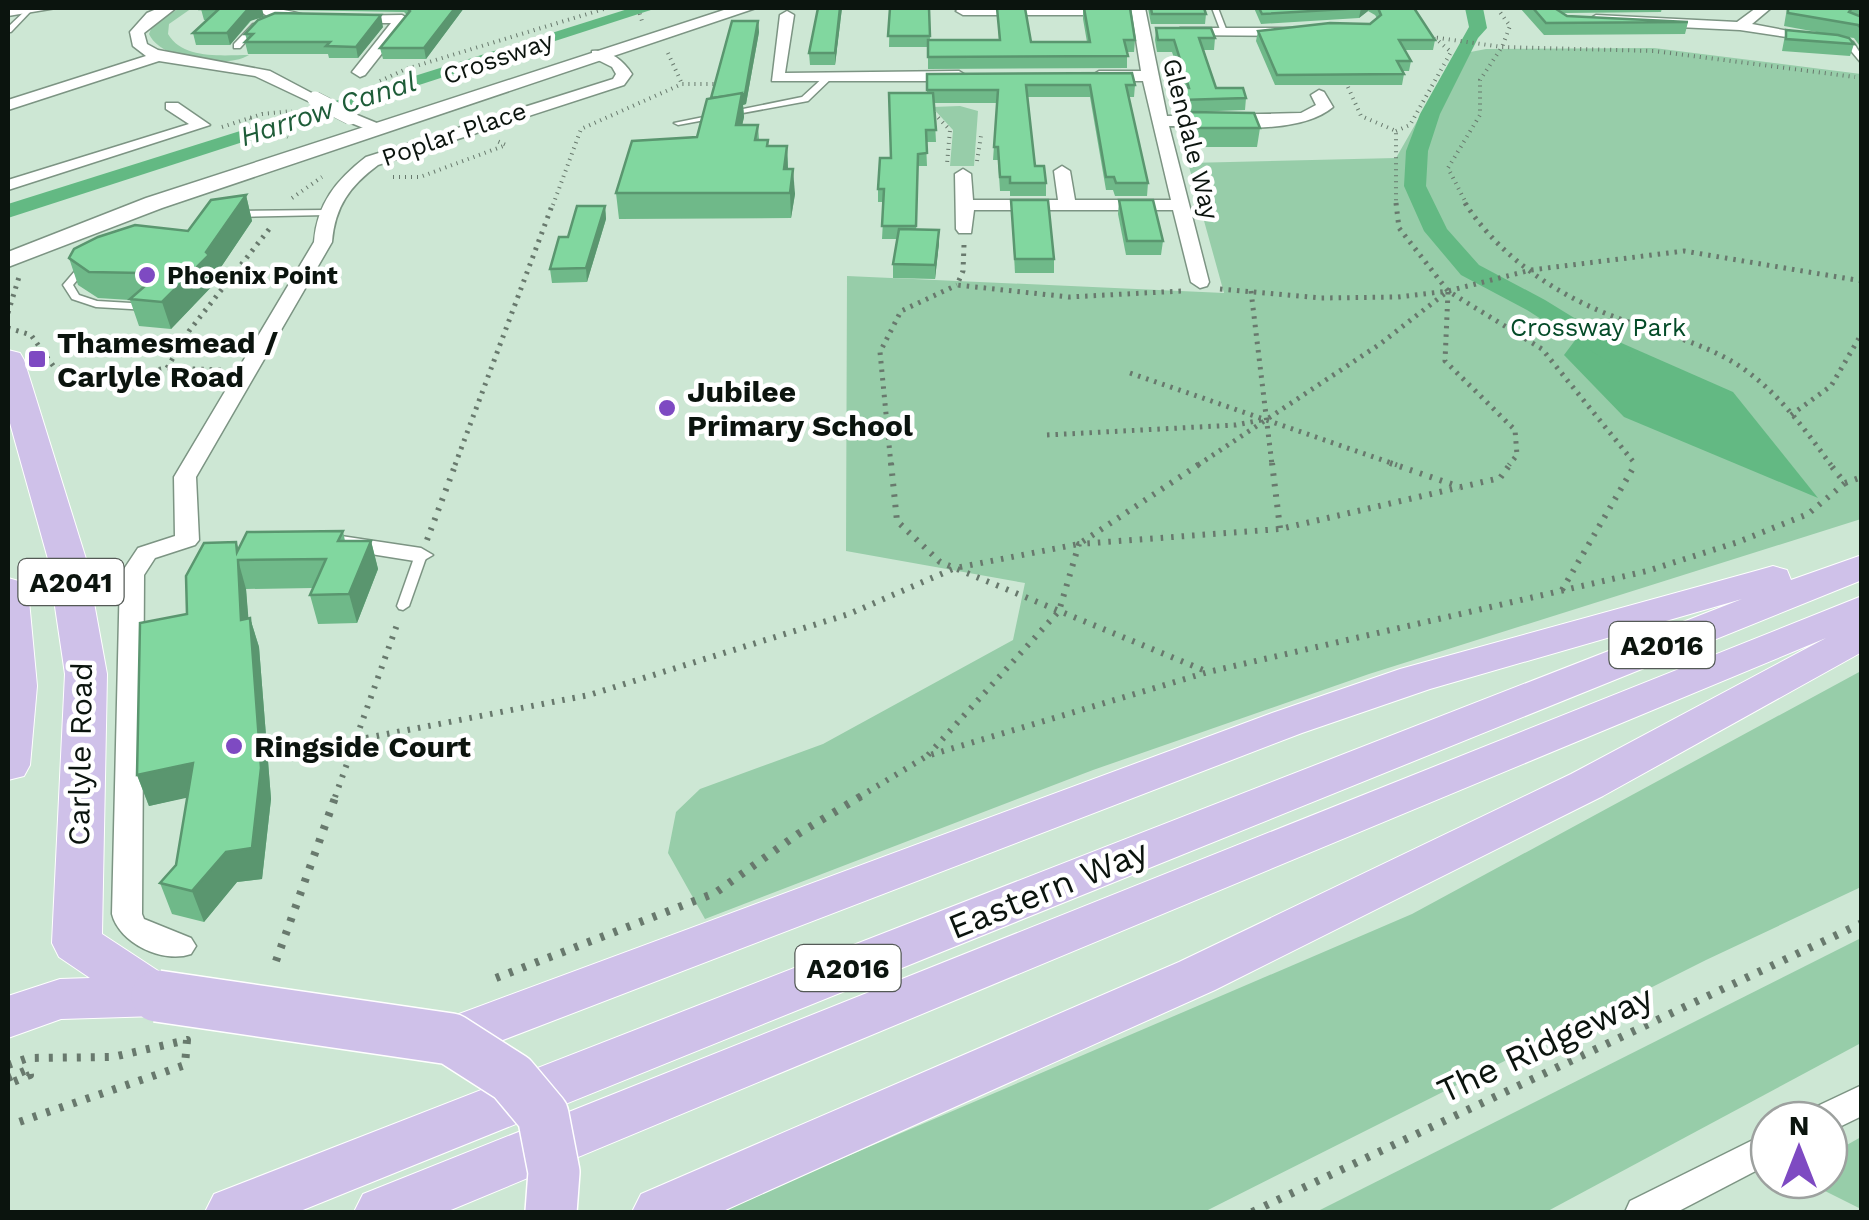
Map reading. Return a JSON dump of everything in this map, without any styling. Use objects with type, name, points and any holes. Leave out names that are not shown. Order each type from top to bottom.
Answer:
[{"type":"main road","name":"Carlyle Road","points":[[9,338],[68,559],[86,674],[77,942],[158,996]]},
{"type":"main road","points":[[451,1039],[1414,679],[1588,627],[1862,554]]},
{"type":"main road","name":"Eastern Way","points":[[234,1212],[1862,566]]},
{"type":"main road","name":"A2041","points":[[8,590],[16,686],[8,766]]},
{"type":"main road","name":"Eastern Way","points":[[383,1212],[1862,608]]},
{"type":"main road","points":[[661,1212],[1197,976],[1586,785],[1862,635]]},
{"type":"main road","points":[[8,1017],[60,999],[158,996],[451,1039],[512,1078],[543,1115],[554,1172],[551,1212]]},
{"type":"street","points":[[8,12],[48,8]]},
{"type":"street","points":[[168,8],[152,16],[138,32],[140,46],[159,56],[263,73],[311,103],[378,129]]},
{"type":"street","points":[[263,8],[280,18],[319,18]]},
{"type":"street","name":"Crossway","points":[[13,268],[154,203],[597,54],[747,8]]},
{"type":"street","points":[[1740,26],[1760,8]]},
{"type":"street","points":[[963,11],[1139,9]]},
{"type":"street","name":"Glendale Way","points":[[1139,9],[1149,76],[1200,282]]},
{"type":"street","points":[[343,13],[402,19],[360,72]]},
{"type":"street","points":[[787,16],[776,78],[982,76]]},
{"type":"street","points":[[1582,20],[1652,18],[1832,40]]},
{"type":"street","points":[[1140,32],[1309,29]]},
{"type":"street","name":"Poplar Place","points":[[180,946],[130,926],[127,914],[132,574],[146,553],[196,543],[185,477],[323,242],[324,213],[344,183],[372,161],[619,82],[624,74],[618,64],[597,54]]},
{"type":"street","points":[[12,100],[159,56]]},
{"type":"street","points":[[1075,76],[1149,76]]},
{"type":"street","points":[[1162,121],[1294,120],[1325,107],[1319,95]]},
{"type":"street","points":[[8,185],[202,125],[172,106]]},
{"type":"street","points":[[1062,171],[1066,205]]},
{"type":"street","points":[[963,174],[964,228]]},
{"type":"street","points":[[965,205],[1181,205]]},
{"type":"street","points":[[316,541],[421,555]]},
{"type":"street","points":[[1643,1212],[1749,1157]]},
{"type":"lane","points":[[1215,8],[1224,32]]},
{"type":"lane","points":[[8,30],[29,10]]},
{"type":"lane","points":[[237,46],[256,26],[280,18]]},
{"type":"lane","points":[[1832,40],[1850,44],[1862,62]]},
{"type":"lane","points":[[678,123],[806,99],[830,76]]},
{"type":"lane","points":[[230,214],[324,213]]},
{"type":"lane","points":[[102,258],[77,272],[68,286],[69,292],[96,304],[150,308]]},
{"type":"lane","points":[[403,606],[421,555]]},
{"type":"path","points":[[372,84],[406,69],[607,8]]},
{"type":"path","points":[[638,8],[643,23]]},
{"type":"path","points":[[1497,8],[1510,26],[1502,48],[1480,80],[1480,116],[1448,168],[1458,197],[1531,270],[1590,307],[1724,357],[1768,386],[1845,483]]},
{"type":"path","points":[[1420,35],[1502,48],[1654,51],[1862,78]]},
{"type":"path","points":[[1319,95],[1348,86],[1361,116],[1396,131],[1410,125],[1451,52],[1434,37]]},
{"type":"path","points":[[662,41],[682,84]]},
{"type":"path","points":[[926,76],[924,103],[950,130],[946,168],[962,168],[963,174]]},
{"type":"path","points":[[421,555],[581,129],[682,84],[733,84]]},
{"type":"path","points":[[278,132],[249,118],[311,103]]},
{"type":"path","points":[[1396,131],[1394,186],[1399,228],[1448,291],[1542,348],[1638,464],[1562,592]]},
{"type":"path","points":[[167,368],[189,331],[304,186],[336,172]]},
{"type":"path","points":[[927,756],[1059,611],[1079,544],[1380,344],[1448,291],[1531,270],[1684,251],[1862,281]]},
{"type":"path","points":[[13,268],[9,338],[32,335],[54,367],[110,378],[167,368],[248,370]]},
{"type":"path","points":[[957,284],[901,311],[880,352],[897,521],[940,562],[1208,672]]},
{"type":"path","points":[[1251,291],[1280,529]]},
{"type":"path","points":[[356,740],[589,695],[849,614],[955,568],[1079,544],[1280,529],[1500,478],[1517,455],[1515,430],[1445,362],[1448,291]]},
{"type":"path","points":[[1792,415],[1831,386],[1862,333]]},
{"type":"path","points":[[1130,373],[1461,488]]},
{"type":"path","points":[[1047,435],[1236,425],[1268,419]]},
{"type":"path","points":[[496,978],[715,892],[798,834],[927,756],[1208,672],[1648,571],[1808,514],[1845,483],[1862,477]]},
{"type":"path","points":[[276,961],[403,606]]},
{"type":"path","name":"The Ridgeway","points":[[1252,1212],[1862,923]]},
{"type":"path","points":[[8,1065],[28,1058],[113,1057],[187,1040],[184,1065],[13,1124]]},
{"type":"path","points":[[31,1067],[43,1060]]},
{"type":"green space","points":[[180,8],[192,8],[169,24],[168,34],[183,48],[204,54],[249,55],[211,62],[167,51],[149,34],[153,24]]},
{"type":"green space","name":"Crossway Park","points":[[1654,48],[1861,74],[1861,519],[1369,674],[1093,770],[705,919],[668,853],[676,812],[700,789],[823,744],[1013,640],[1025,583],[846,551],[847,276],[1224,293],[1188,163],[1396,158],[1455,55],[1486,49]]},
{"type":"green space","points":[[960,106],[978,111],[974,166],[950,166],[953,130],[932,107]]},
{"type":"green space","points":[[1861,671],[1861,887],[1706,960],[1204,1212],[717,1212],[1412,914]]},
{"type":"green space","points":[[1861,938],[1861,1043],[1546,1212],[1316,1212]]},
{"type":"green space","points":[[1861,1137],[1861,1209],[1843,1200],[1849,1200],[1849,1144]]},
{"type":"shaded area","points":[[1585,327],[1733,392],[1818,498],[1624,417],[1564,355]]},
{"type":"building","points":[[202,8],[255,8],[247,10],[227,33],[193,33],[219,9]]},
{"type":"building","points":[[407,8],[455,8],[424,48],[380,48],[410,11]]},
{"type":"building","points":[[818,8],[840,8],[835,53],[809,53]]},
{"type":"building","points":[[890,8],[929,8],[930,36],[888,36]]},
{"type":"building","points":[[997,8],[1025,8],[1031,42],[1090,42],[1084,8],[1130,8],[1135,40],[1124,40],[1128,56],[928,57],[928,40],[1000,40]]},
{"type":"building","points":[[1151,8],[1204,8],[1206,14],[1152,14]]},
{"type":"building","points":[[1259,8],[1362,8],[1262,14]]},
{"type":"building","points":[[1378,8],[1414,8],[1435,40],[1399,40],[1411,61],[1397,61],[1404,74],[1277,75],[1258,31],[1330,23],[1370,24],[1381,15]]},
{"type":"building","points":[[1533,8],[1558,8],[1567,16],[1688,22],[1546,23]]},
{"type":"building","points":[[1788,8],[1852,8],[1849,12],[1862,17],[1862,29],[1858,25],[1788,13]]},
{"type":"building","points":[[275,13],[381,15],[356,47],[326,46],[330,42],[245,42],[253,34],[245,34],[258,20]]},
{"type":"building","points":[[732,21],[758,21],[745,94],[711,98]]},
{"type":"building","points":[[1156,28],[1211,28],[1215,38],[1199,38],[1216,88],[1243,88],[1246,98],[1181,100],[1177,88],[1189,88],[1174,40],[1158,40]]},
{"type":"building","points":[[1786,30],[1838,35],[1854,44],[1786,39]]},
{"type":"building","points":[[1132,73],[1135,85],[1126,85],[1148,183],[1116,183],[1114,177],[1106,177],[1090,85],[1026,85],[1035,166],[1044,166],[1046,183],[1010,183],[1010,177],[1000,177],[998,147],[994,147],[998,90],[927,90],[927,74]]},
{"type":"building","points":[[742,93],[736,125],[758,125],[755,140],[768,140],[767,146],[787,146],[784,169],[793,169],[790,193],[616,193],[632,141],[697,137],[707,99]]},
{"type":"building","points":[[889,93],[933,93],[936,130],[926,130],[927,153],[918,154],[916,226],[882,226],[884,189],[878,189],[880,158],[891,158]]},
{"type":"building","points":[[1188,112],[1254,113],[1260,128],[1194,128]]},
{"type":"building","points":[[246,195],[206,252],[209,255],[162,302],[130,299],[153,279],[142,273],[89,272],[69,258],[74,249],[98,237],[135,225],[188,231],[211,200]]},
{"type":"building","points":[[1011,200],[1048,200],[1054,259],[1015,259]]},
{"type":"building","points":[[1119,200],[1153,200],[1163,241],[1127,241]]},
{"type":"building","points":[[577,206],[605,206],[586,268],[550,269],[559,237],[568,237]]},
{"type":"building","points":[[899,229],[939,230],[935,265],[893,264]]},
{"type":"building","points":[[343,531],[338,541],[371,541],[349,594],[310,595],[326,559],[238,560],[241,620],[250,618],[261,768],[252,848],[226,852],[192,891],[160,883],[176,865],[193,763],[137,775],[140,623],[187,614],[186,576],[204,543],[236,542],[237,552],[247,532]]},
{"type":"waterway","name":"Harrow Canal","points":[[8,211],[648,8]]},
{"type":"waterway","points":[[1474,8],[1478,28],[1470,36],[1430,114],[1417,151],[1415,186],[1436,231],[1470,270],[1536,305],[1619,357]]},
{"type":"place","name":"Phoenix Point","points":[[147,275]]},
{"type":"place","name":"Thamesmead / Carlyle Road","points":[[37,359]]},
{"type":"place","name":"Jubilee Primary School","points":[[667,408]]},
{"type":"place","name":"Ringside Court","points":[[234,746]]}]
